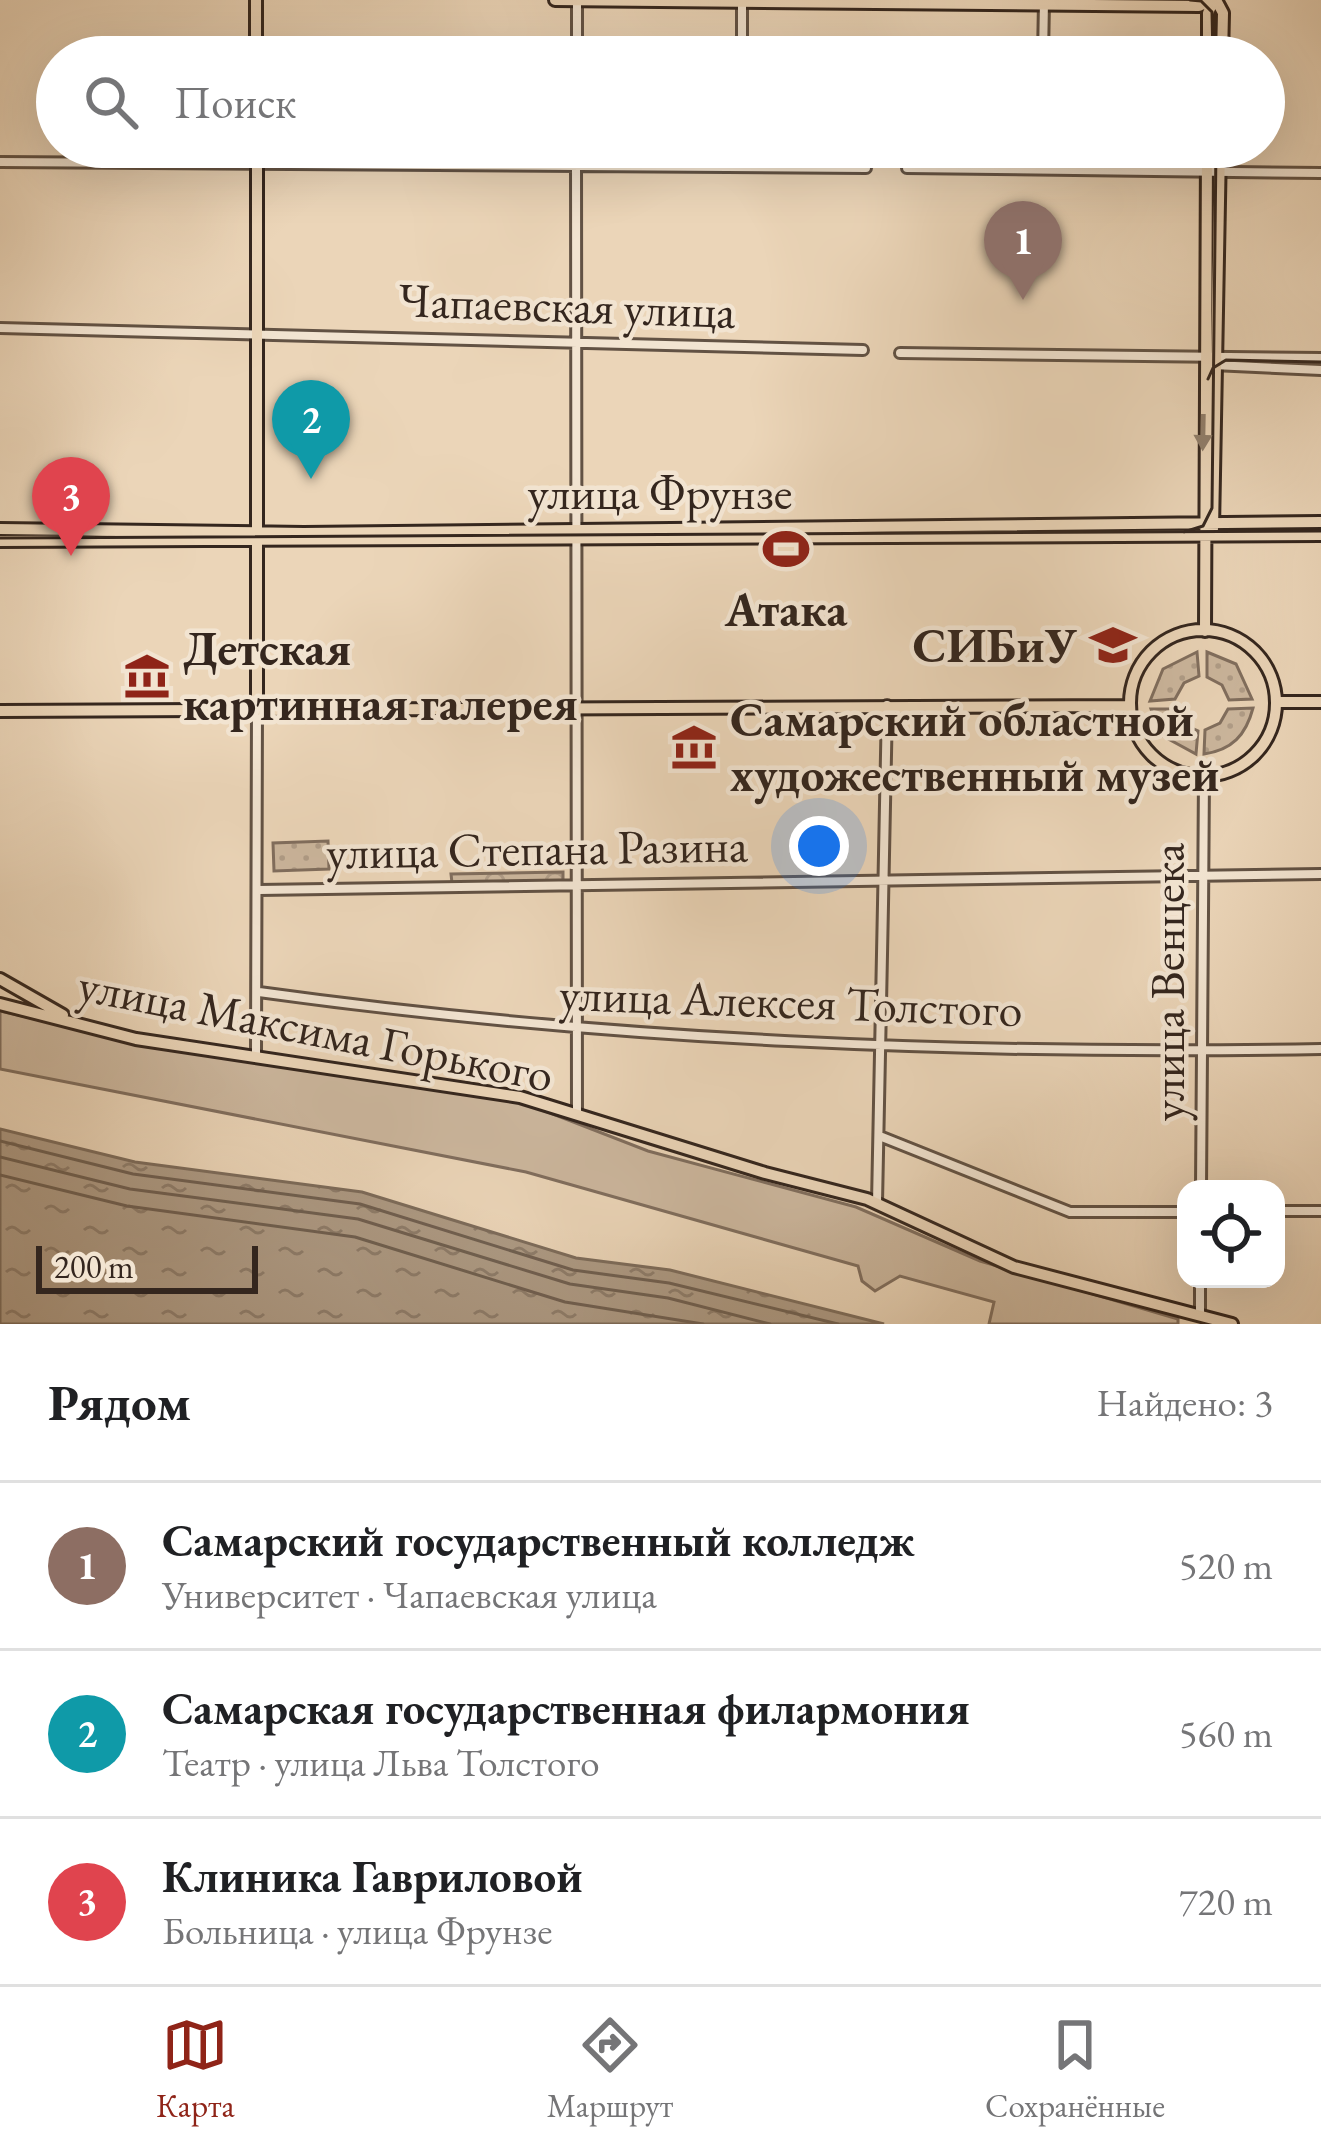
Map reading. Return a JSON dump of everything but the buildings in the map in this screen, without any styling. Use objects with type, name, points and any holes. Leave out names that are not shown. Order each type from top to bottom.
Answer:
[{"type":"main road","points":[[256,0],[256,36]]},
{"type":"main road","points":[[555,0],[1199,6],[1214,0]]},
{"type":"main road","points":[[1208,36],[1208,13],[1214,0]]},
{"type":"main road","points":[[1214,0],[1223,14],[1222,36]]},
{"type":"main road","points":[[256,168],[257,708]]},
{"type":"main road","points":[[1205,631],[1213,169]]},
{"type":"main road","points":[[1208,359],[1217,523]]},
{"type":"main road","name":"улица Фрунзе","points":[[1205,530],[1217,523],[1321,522]]},
{"type":"main road","name":"улица Фрунзе","points":[[0,530],[257,537]]},
{"type":"main road","name":"улица Фрунзе","points":[[0,541],[1205,530],[1321,536]]},
{"type":"main road","points":[[1205,631],[1228,634],[1252,649],[1268,668],[1276,702],[1267,739],[1253,756],[1237,768],[1204,776],[1175,770],[1152,755],[1136,730],[1130,706],[1133,682],[1151,652],[1176,636],[1205,631]]},
{"type":"main road","points":[[1276,702],[1321,702]]},
{"type":"main road","points":[[0,711],[1130,706]]},
{"type":"main road","points":[[0,979],[76,1022]]},
{"type":"main road","name":"улица Максима Горького","points":[[0,1004],[136,1039],[494,1090],[877,1203],[995,1261],[1232,1324]]},
{"type":"street","points":[[577,0],[577,36]]},
{"type":"street","points":[[742,1],[742,36]]},
{"type":"street","points":[[1043,36],[1044,2]]},
{"type":"street","points":[[0,162],[36,162]]},
{"type":"street","points":[[576,168],[578,1115]]},
{"type":"street","points":[[907,168],[1321,173]]},
{"type":"street","name":"Чапаевская улица","points":[[0,328],[863,350]]},
{"type":"street","points":[[901,352],[1321,358]]},
{"type":"street","points":[[1208,359],[1321,370]]},
{"type":"street","points":[[877,1203],[882,1137],[887,704]]},
{"type":"street","points":[[256,1053],[257,708]]},
{"type":"street","name":"улица Венцека","points":[[1201,1180],[1204,776]]},
{"type":"street","name":"улица Степана Разина","points":[[259,890],[1321,874]]},
{"type":"street","name":"улица Алексея Толстого","points":[[259,992],[578,1031],[883,1049],[1321,1049]]},
{"type":"street","points":[[882,1137],[1070,1212],[1177,1212]]},
{"type":"street","points":[[1285,1211],[1321,1211]]},
{"type":"street","points":[[1200,1288],[1200,1316]]},
{"type":"green space","points":[[1197,652],[1199,676],[1184,683],[1175,699],[1150,701],[1163,669]]},
{"type":"green space","points":[[1207,652],[1236,664],[1252,699],[1229,700],[1222,685],[1207,677]]},
{"type":"green space","points":[[1253,708],[1236,740],[1204,754],[1205,730],[1220,723],[1228,709]]},
{"type":"green space","points":[[1151,709],[1174,709],[1185,725],[1198,731],[1196,754],[1161,735]]},
{"type":"green space","points":[[328,841],[329,869],[274,871],[273,843]]},
{"type":"green space","points":[[563,872],[563,882],[452,883],[451,874]]},
{"type":"green space","points":[[0,1011],[114,1037],[522,1102],[648,1151],[856,1207],[980,1261],[1178,1319],[1178,1324],[989,1324],[994,1302],[900,1276],[875,1291],[862,1281],[858,1266],[526,1172],[0,1069]]},
{"type":"water","points":[[0,1129],[135,1162],[362,1192],[576,1258],[670,1270],[884,1324],[0,1324]]},
{"type":"tram line","points":[[1190,0],[1201,1],[1212,12],[1213,36]]},
{"type":"tram line","points":[[1184,532],[1203,526],[1212,508],[1216,168]]},
{"type":"tram line","points":[[1208,379],[1213,368],[1226,360],[1321,362]]},
{"type":"tram line","points":[[0,538],[1321,531]]},
{"type":"place","name":"Самарский государственный колледж","points":[[1023,300]]},
{"type":"place","name":"Самарская государственная филармония","points":[[311,479]]},
{"type":"place","name":"Атака","points":[[786,549]]},
{"type":"place","name":"Клиника Гавриловой","points":[[71,556]]},
{"type":"place","name":"СИБиУ","points":[[1113,645]]},
{"type":"place","name":"Детская картинная галерея","points":[[147,676]]},
{"type":"place","name":"Самарский областной художественный музей","points":[[694,747]]}]
